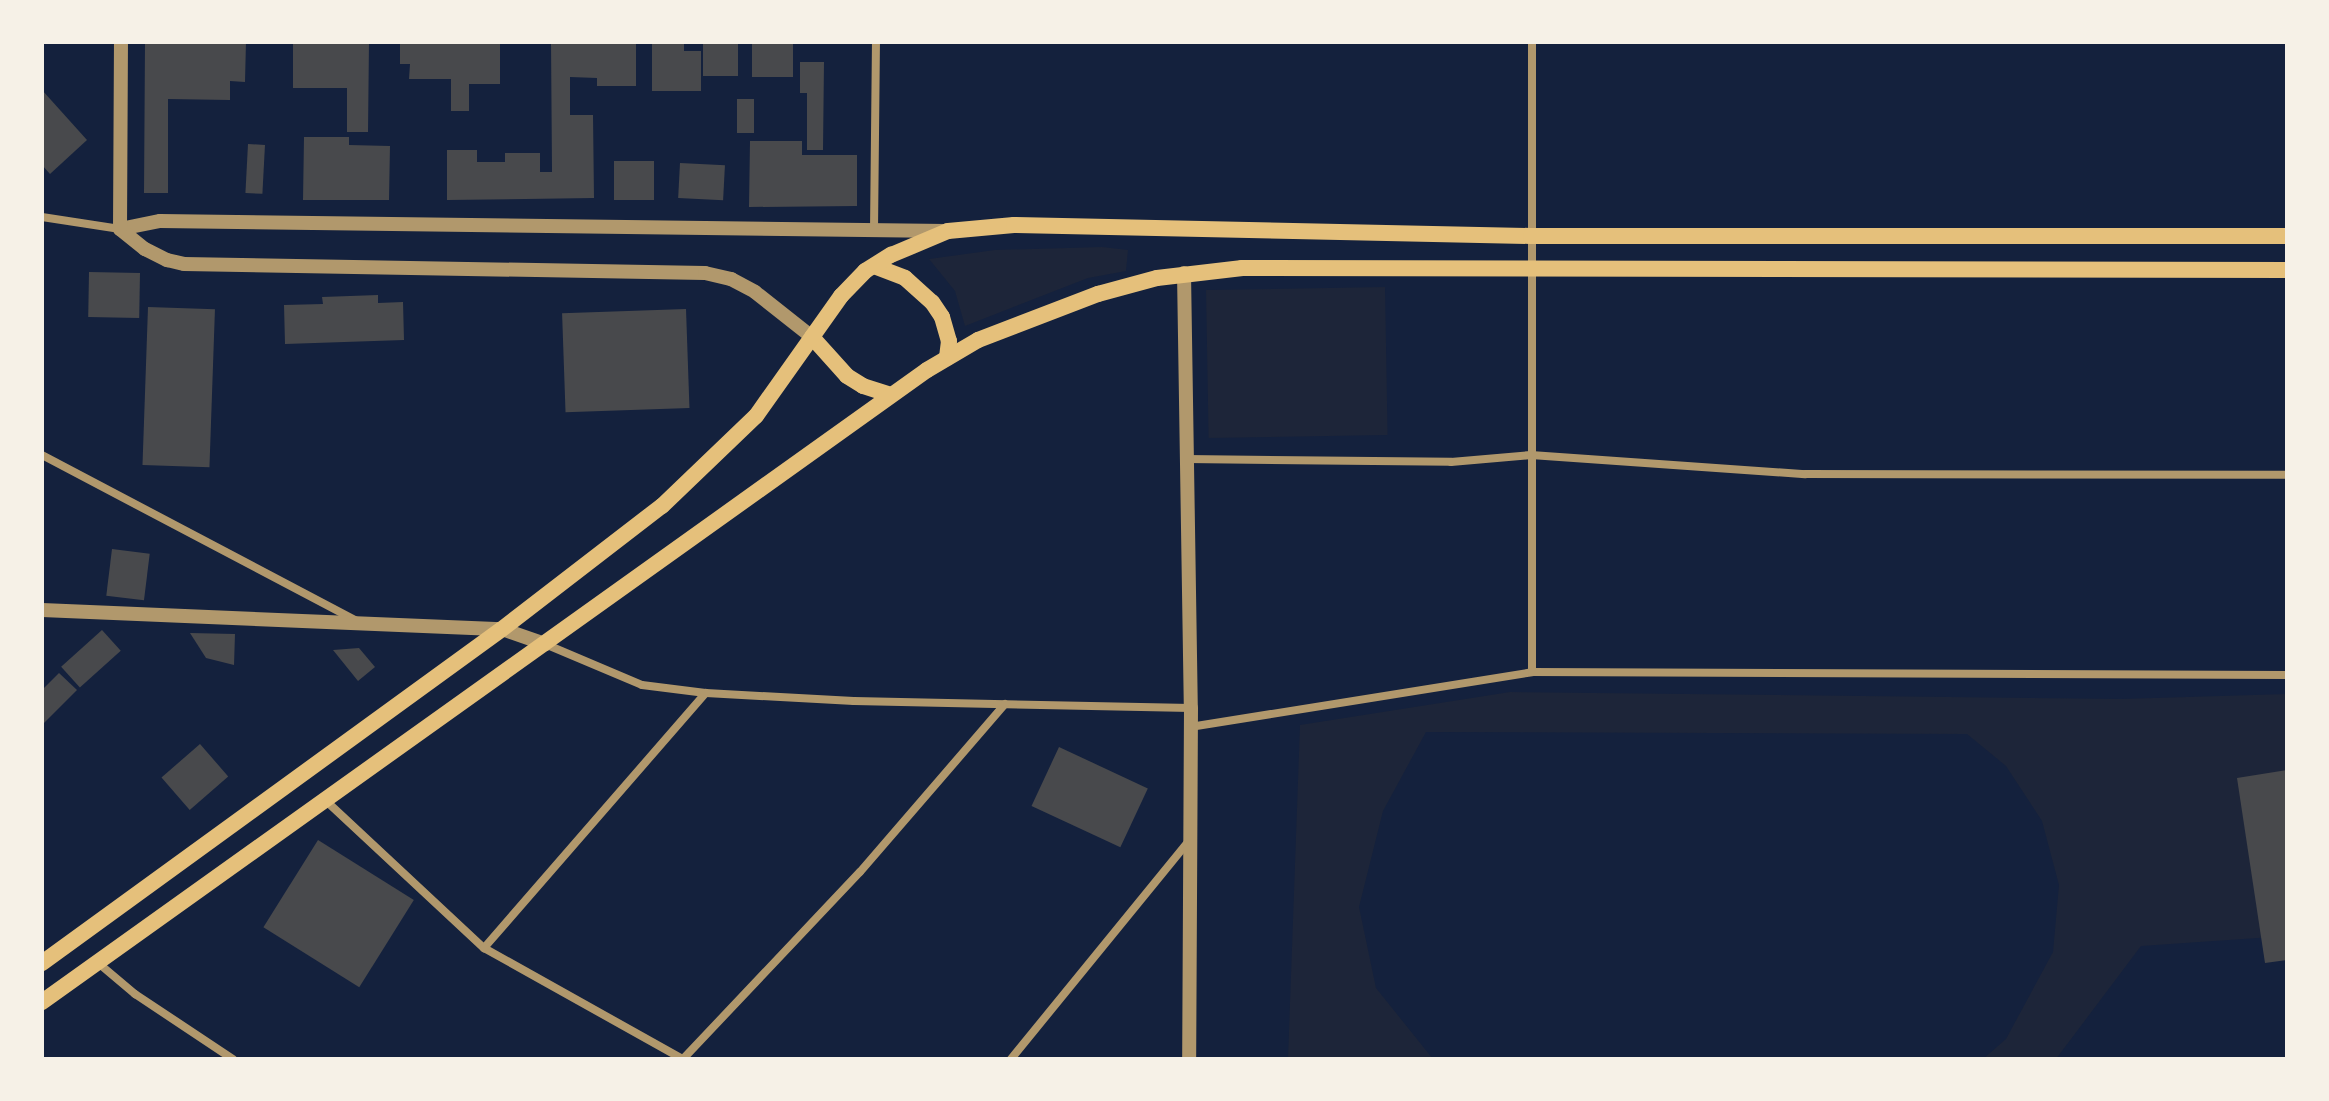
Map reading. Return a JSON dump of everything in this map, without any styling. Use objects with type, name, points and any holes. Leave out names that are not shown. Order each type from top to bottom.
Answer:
[{"type":"main road","points":[[42,963],[502,629],[662,506],[756,416],[841,296],[874,266],[948,231],[1014,225],[1531,236],[2287,236]]},
{"type":"main road","points":[[874,266],[905,278],[932,302],[942,317],[949,341],[947,358]]},
{"type":"main road","points":[[42,1002],[891,395],[978,340],[1098,294],[1184,273],[1242,268],[1531,266],[2287,270]]},
{"type":"main road","points":[[812,337],[847,376],[863,386],[891,395]]},
{"type":"street","points":[[120,229],[121,42]]},
{"type":"street","points":[[874,230],[876,42]]},
{"type":"street","points":[[1532,42],[1532,672]]},
{"type":"street","points":[[42,217],[120,229],[160,221],[948,231]]},
{"type":"street","points":[[120,229],[145,249],[184,264],[705,273],[731,279],[755,292],[812,337]]},
{"type":"street","points":[[1184,273],[1191,708],[1189,1059]]},
{"type":"street","points":[[42,455],[361,623]]},
{"type":"street","points":[[1185,459],[1451,462],[1531,455],[1805,474],[2287,475]]},
{"type":"street","points":[[42,610],[502,629],[642,685],[706,693],[1191,708]]},
{"type":"street","points":[[1190,727],[1532,672],[2287,675]]},
{"type":"street","points":[[484,948],[706,693]]},
{"type":"street","points":[[324,799],[484,948],[683,1059],[860,872],[1005,704]]},
{"type":"street","points":[[1011,1059],[1189,841]]},
{"type":"street","points":[[97,962],[135,994],[233,1059]]},
{"type":"shaded area","points":[[1102,247],[1128,250],[1126,271],[1088,278],[965,326],[955,291],[929,259],[995,250]]},
{"type":"shaded area","points":[[1385,287],[1388,435],[1209,438],[1206,290]]},
{"type":"shaded area","points":[[1510,692],[2121,699],[2287,694],[2287,936],[2141,946],[2056,1059],[1983,1059],[2006,1039],[2053,952],[2059,885],[2042,821],[2006,766],[1967,734],[1426,732],[1383,811],[1359,907],[1376,988],[1433,1059],[1288,1059],[1300,725]]},
{"type":"building","points":[[145,42],[246,42],[245,82],[230,81],[230,100],[168,99],[168,193],[144,193]]},
{"type":"building","points":[[293,42],[369,42],[368,132],[347,132],[347,88],[293,88]]},
{"type":"building","points":[[400,42],[500,42],[500,84],[469,84],[469,111],[451,111],[451,79],[409,79],[410,64],[400,64]]},
{"type":"building","points":[[551,42],[636,42],[636,86],[597,86],[597,78],[570,77],[570,115],[593,115],[594,198],[447,200],[447,150],[477,150],[477,162],[505,162],[505,153],[540,153],[540,172],[552,172]]},
{"type":"building","points":[[652,42],[684,42],[684,51],[701,51],[701,91],[652,91]]},
{"type":"building","points":[[703,42],[738,42],[738,76],[703,76]]},
{"type":"building","points":[[752,42],[793,42],[793,77],[752,77]]},
{"type":"building","points":[[800,62],[824,62],[823,150],[807,150],[807,93],[800,93]]},
{"type":"building","points":[[42,90],[87,140],[50,174],[42,165]]},
{"type":"building","points":[[737,99],[754,99],[754,133],[737,133]]},
{"type":"building","points":[[304,137],[349,137],[349,145],[390,146],[389,200],[303,200]]},
{"type":"building","points":[[750,141],[802,141],[802,155],[857,155],[857,206],[749,207]]},
{"type":"building","points":[[248,144],[265,145],[262,194],[245,193]]},
{"type":"building","points":[[614,161],[654,161],[654,200],[614,200]]},
{"type":"building","points":[[680,163],[725,165],[723,200],[678,198]]},
{"type":"building","points":[[89,272],[140,273],[139,318],[88,317]]},
{"type":"building","points":[[378,295],[378,303],[403,302],[404,340],[285,344],[284,305],[323,304],[322,297]]},
{"type":"building","points":[[148,307],[215,309],[209,467],[142,465]]},
{"type":"building","points":[[686,309],[689,408],[566,412],[562,313]]},
{"type":"building","points":[[112,549],[150,554],[144,600],[106,596]]},
{"type":"building","points":[[102,630],[121,651],[80,688],[61,667]]},
{"type":"building","points":[[190,633],[235,634],[234,665],[206,658]]},
{"type":"building","points":[[359,648],[375,667],[358,681],[333,650]]},
{"type":"building","points":[[59,673],[77,690],[42,725],[42,690]]},
{"type":"building","points":[[200,744],[228,776],[190,810],[162,777]]},
{"type":"building","points":[[1059,747],[1148,788],[1120,847],[1032,806]]},
{"type":"building","points":[[2287,770],[2287,960],[2265,963],[2237,778]]},
{"type":"building","points":[[318,840],[414,900],[359,987],[263,927]]}]
